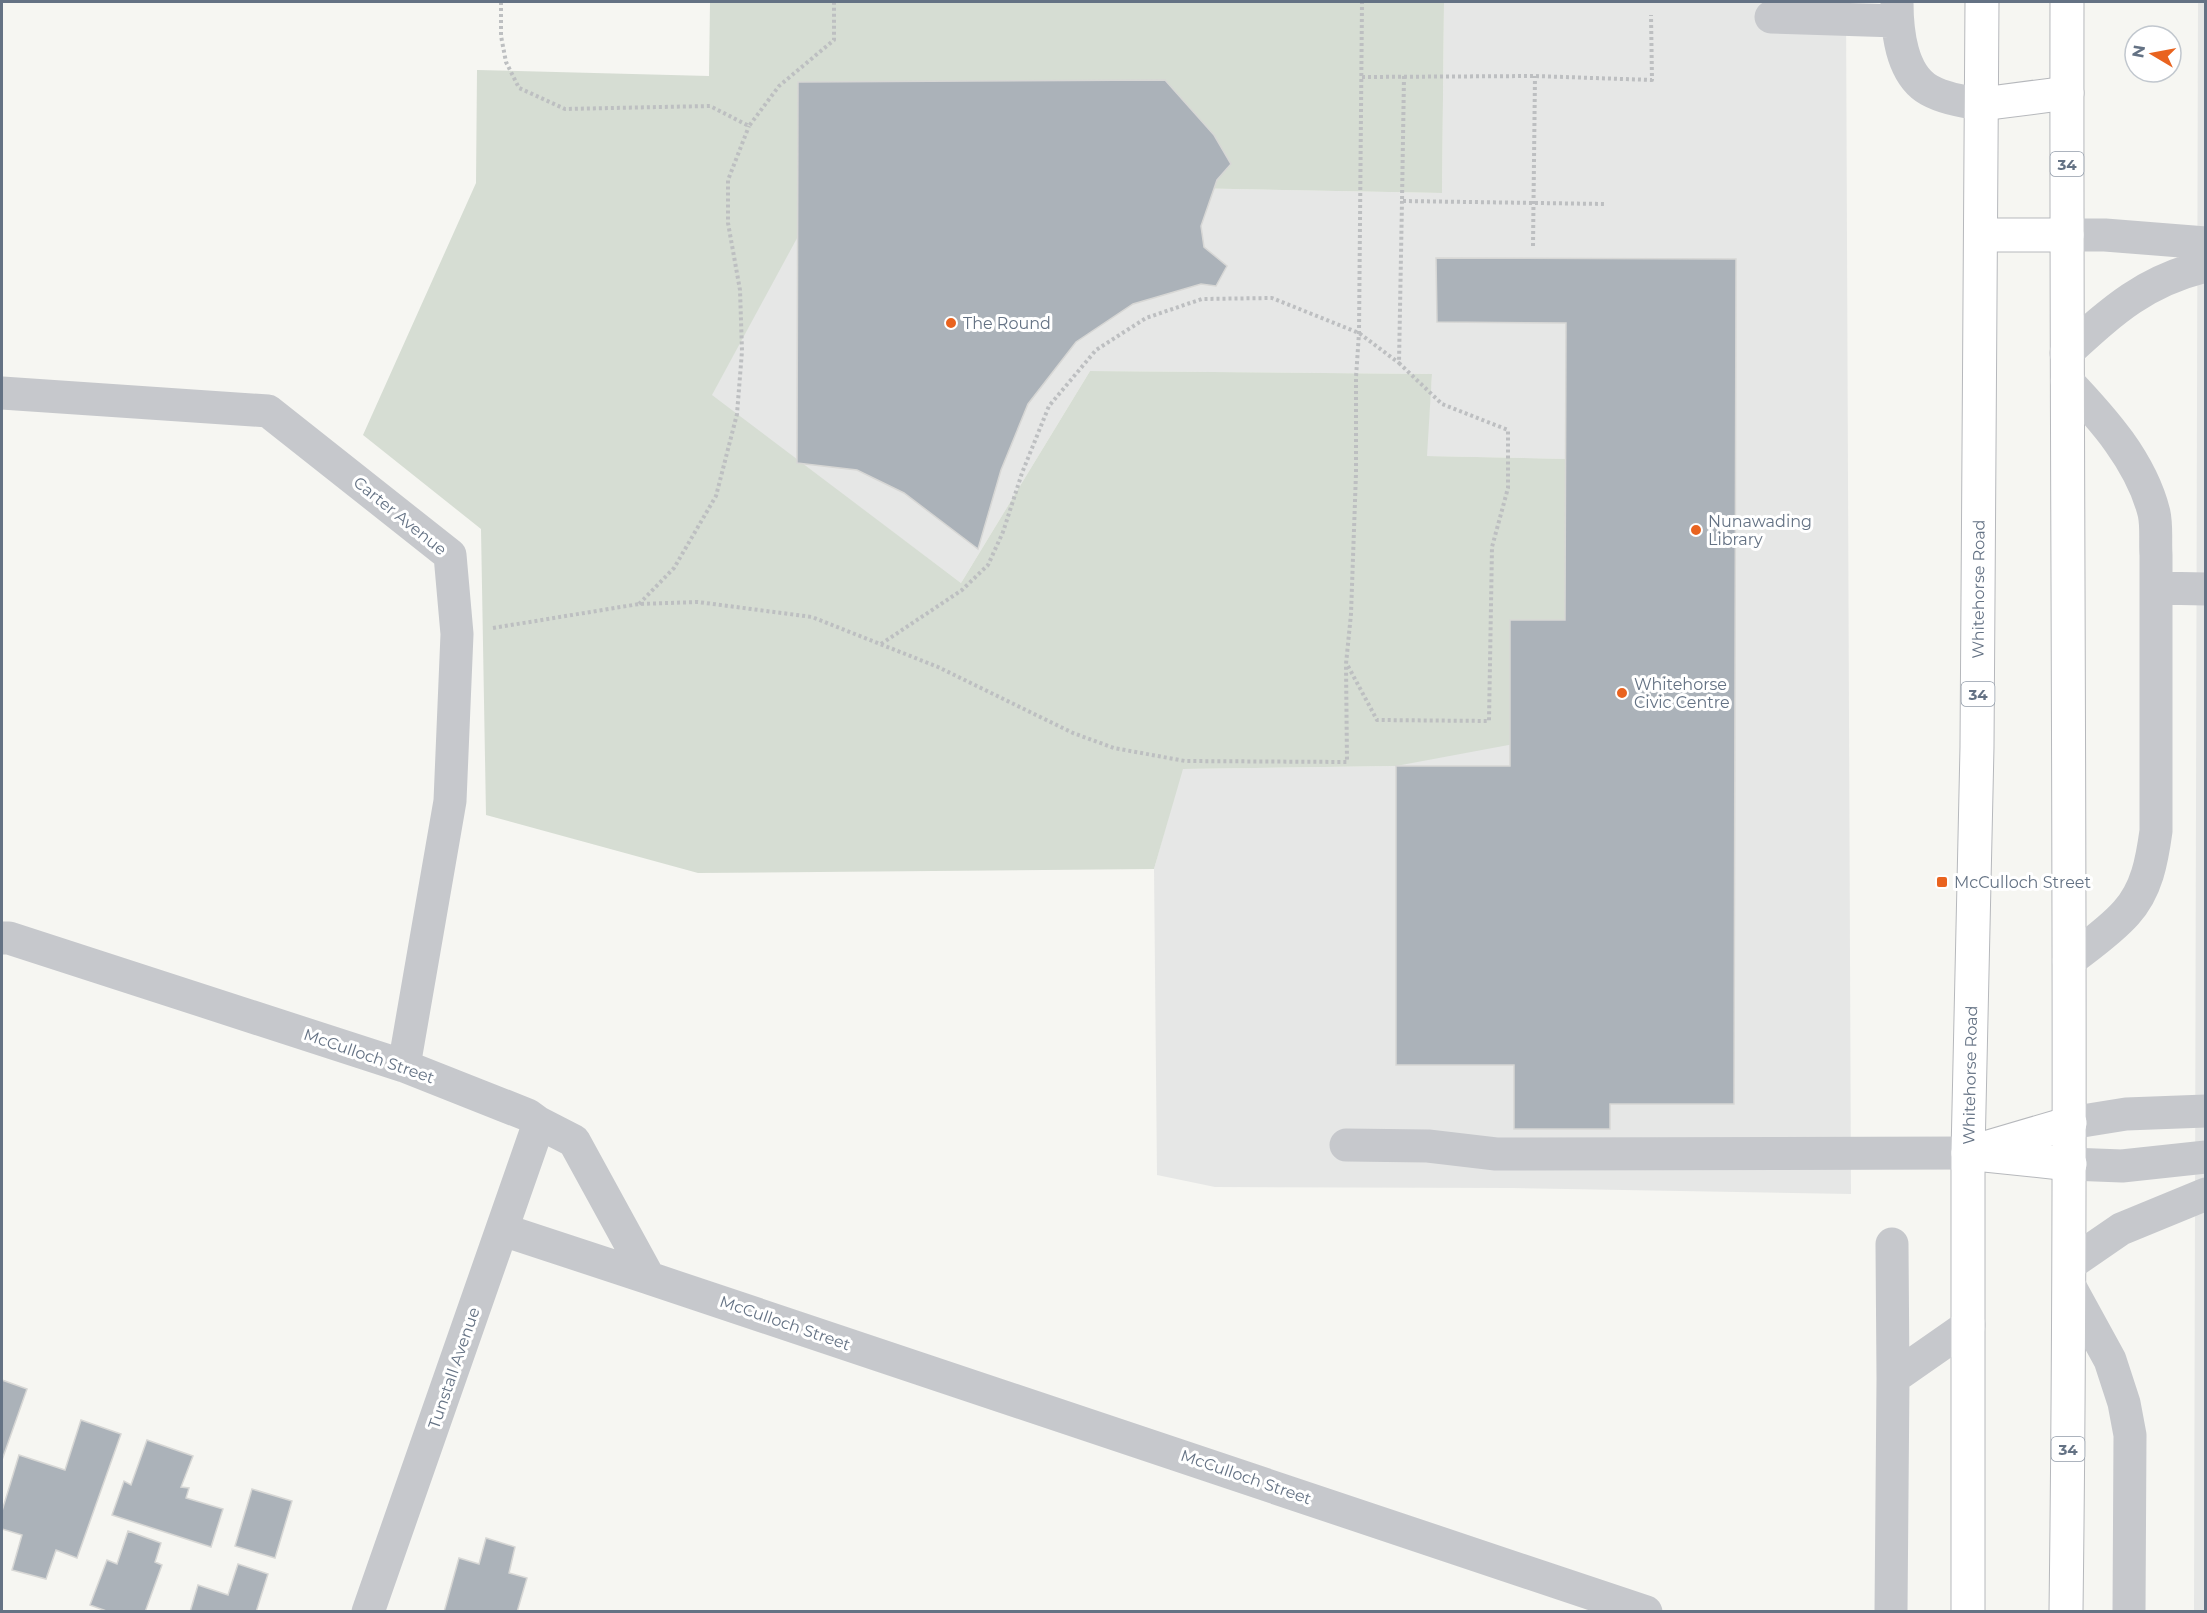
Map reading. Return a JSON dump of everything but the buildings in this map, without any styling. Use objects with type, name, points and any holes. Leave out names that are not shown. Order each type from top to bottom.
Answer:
[{"type":"highway","name":"Whitehorse Road","points":[[1968,1611],[1968,1153],[1977,758],[1982,2]]},
{"type":"highway","name":"34","points":[[2066,1611],[2070,1275],[2067,2]]},
{"type":"highway","points":[[1982,104],[2067,93]]},
{"type":"highway","points":[[1981,235],[2067,235]]},
{"type":"highway","points":[[1968,1153],[2070,1123]]},
{"type":"highway","points":[[1968,1153],[2070,1164]]},
{"type":"street","points":[[1771,17],[1897,11],[1898,37],[1905,57],[1926,88],[1951,98],[1982,104]]},
{"type":"street","points":[[2067,235],[2105,235],[2205,243]]},
{"type":"street","points":[[2069,961],[2127,913],[2142,888],[2152,861],[2156,831],[2156,588],[2154,515],[2146,486],[2127,453],[2067,367],[2124,302],[2150,285],[2185,271],[2205,266]]},
{"type":"street","name":"Carter Avenue","points":[[2,393],[268,411],[450,555],[457,634],[450,801],[404,1066]]},
{"type":"street","points":[[2156,588],[2205,589]]},
{"type":"street","name":"McCulloch Street","points":[[2,938],[9,938],[404,1066],[528,1115],[574,1141],[649,1278],[1647,1611]]},
{"type":"street","points":[[2070,1123],[2126,1114],[2205,1110]]},
{"type":"street","name":"Tunstall Avenue","points":[[368,1611],[539,1123]]},
{"type":"street","points":[[1346,1144],[1428,1146],[1496,1154],[1968,1153]]},
{"type":"street","points":[[2070,1164],[2122,1166],[2205,1157]]},
{"type":"street","points":[[2129,1611],[2130,1435],[2124,1403],[2110,1359],[2070,1275],[2121,1229],[2205,1194]]},
{"type":"street","points":[[503,1230],[649,1278]]},
{"type":"street","points":[[1891,1611],[1892,1244]]},
{"type":"street","points":[[1893,1378],[1969,1325]]},
{"type":"path","points":[[501,2],[501,36],[506,62],[519,88],[565,109],[710,106],[749,126]]},
{"type":"path","points":[[639,604],[674,568],[716,496],[737,414],[742,351],[740,290],[728,223],[728,180],[749,126],[779,86],[834,40],[834,2]]},
{"type":"path","points":[[457,634],[639,604],[698,602],[812,617],[938,667],[1073,733],[1114,748],[1185,760],[1347,762],[1346,664],[1351,614],[1359,333],[1362,2]]},
{"type":"path","points":[[1362,77],[1535,76],[1652,80],[1651,15]]},
{"type":"path","points":[[1399,363],[1404,76]]},
{"type":"path","points":[[1533,246],[1535,76]]},
{"type":"path","points":[[1402,201],[1605,204]]},
{"type":"path","points":[[881,644],[962,590],[988,565],[1003,532],[1022,473],[1049,406],[1096,350],[1146,318],[1203,299],[1272,298],[1359,333],[1399,363],[1442,404],[1508,430],[1508,488],[1492,547],[1489,721],[1377,720],[1346,664]]},
{"type":"shaded area","points":[[710,2],[1444,2],[1442,193],[828,181],[712,395],[961,583],[1090,371],[1432,374],[1427,456],[1569,459],[1568,734],[1396,766],[1183,769],[1154,869],[698,873],[486,815],[481,529],[363,435],[476,183],[477,70],[709,76]]},
{"type":"shaded area","points":[[1444,2],[1846,2],[1851,1194],[1513,1188],[1215,1187],[1157,1175],[1154,869],[1182,769],[1396,766],[1568,459],[1426,456],[1432,374],[1090,371],[961,583],[711,396],[827,181],[1442,193]]},
{"type":"shaded area","points":[[2198,2],[2205,2],[2206,1611],[2194,1612]]},
{"type":"place","name":"The Round","points":[[951,323]]},
{"type":"place","name":"Nunawading Library","points":[[1696,530]]},
{"type":"place","name":"Whitehorse Civic Centre","points":[[1622,693]]},
{"type":"place","name":"McCulloch Street","points":[[1942,882]]}]
